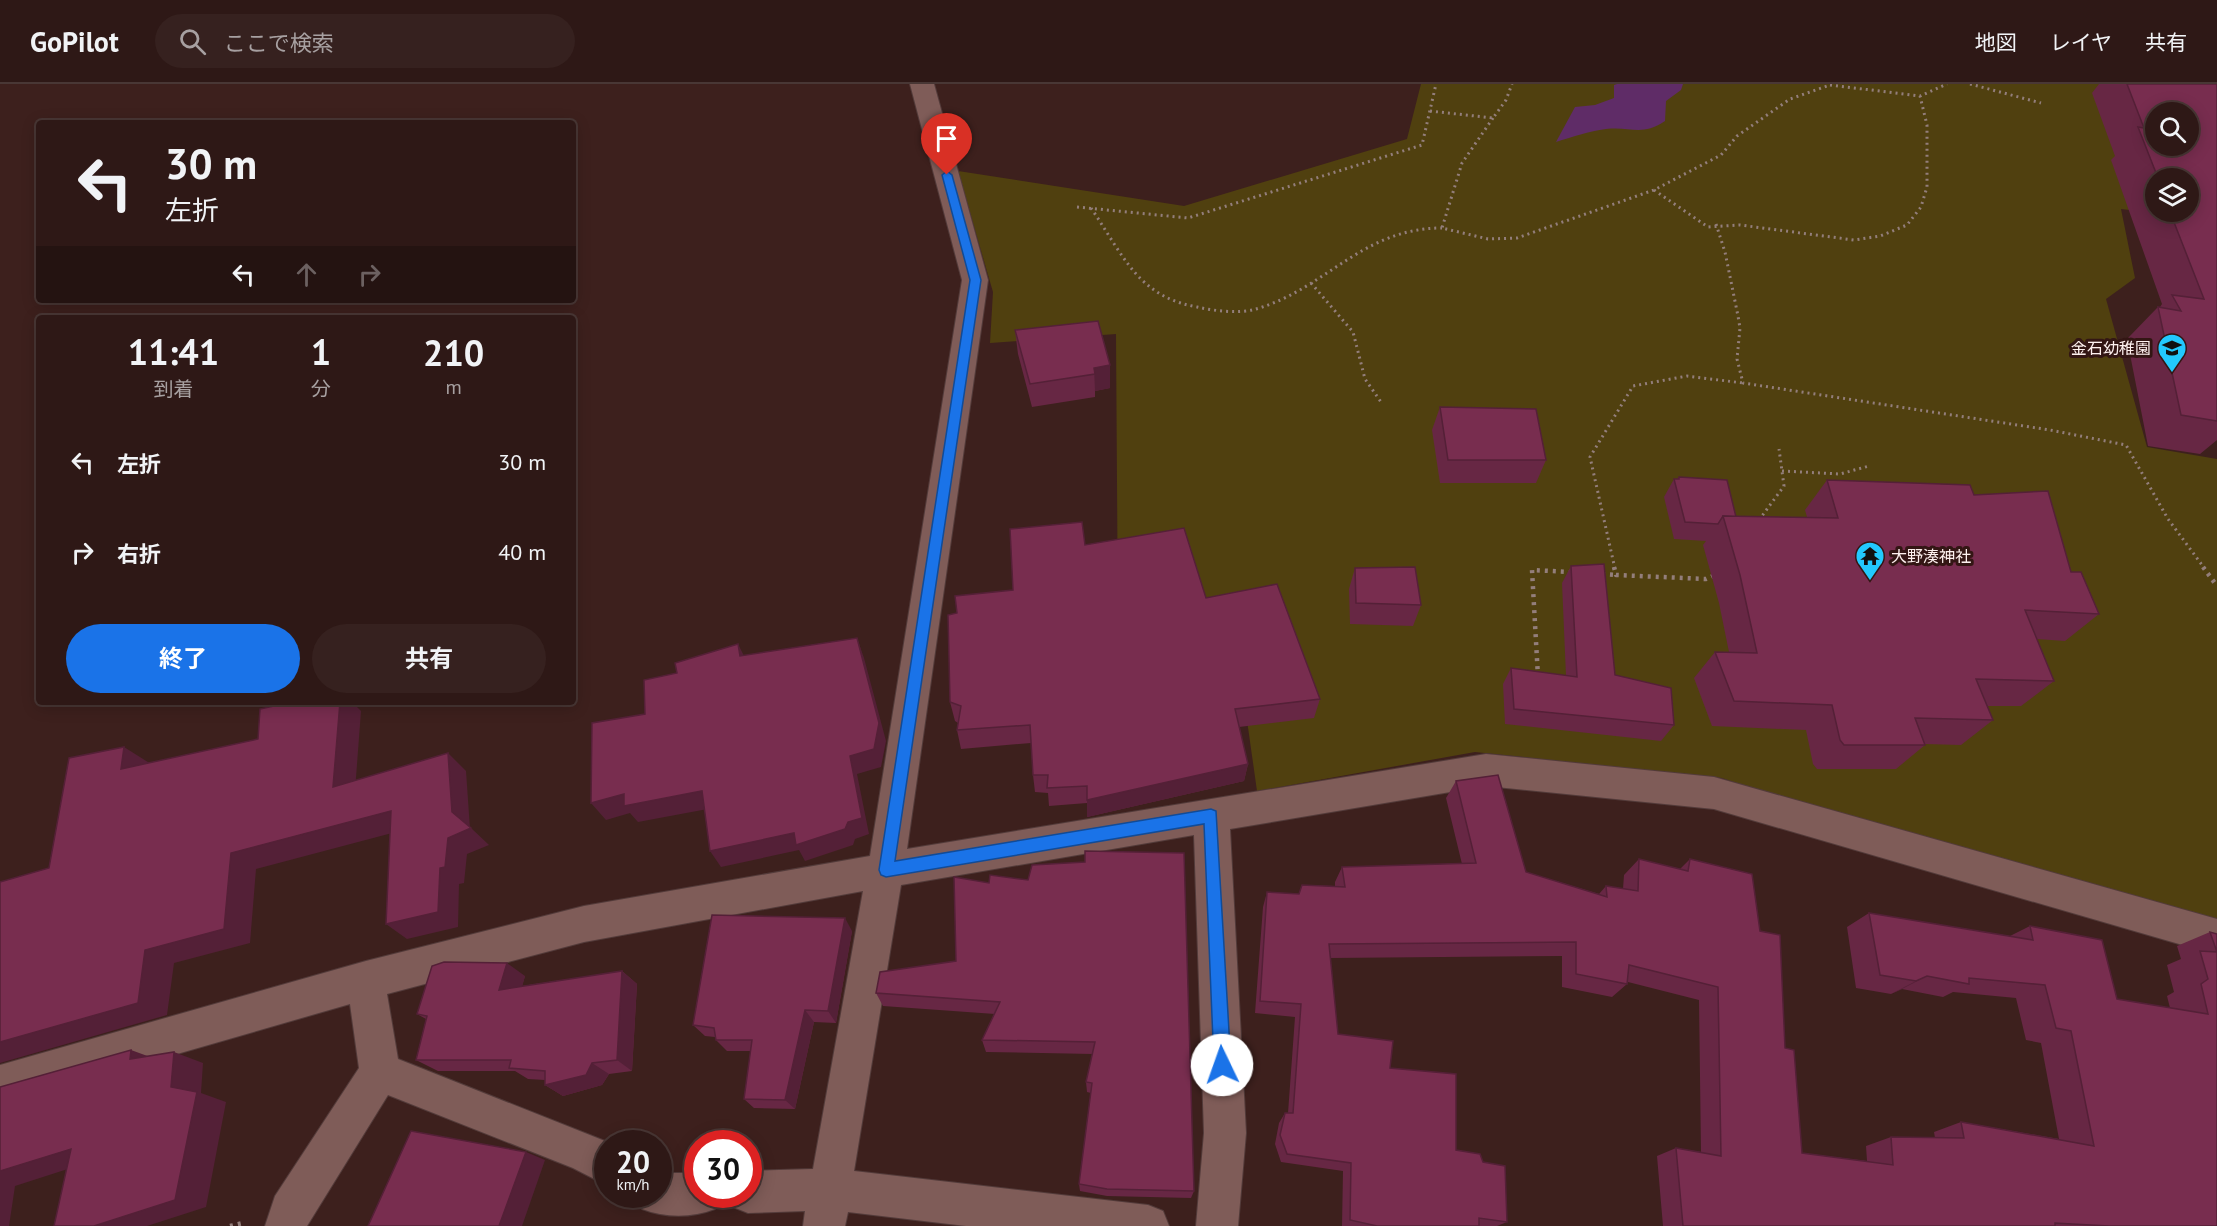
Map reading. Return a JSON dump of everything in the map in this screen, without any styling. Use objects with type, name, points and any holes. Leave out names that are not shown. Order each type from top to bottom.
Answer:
[{"type":"street","points":[[827,1207],[886,870],[975,280],[922,84]]},
{"type":"street","points":[[0,1084],[366,980],[584,924],[886,870],[1486,770],[1714,793],[2217,937]]},
{"type":"street","points":[[1211,816],[1225,1133],[1217,1226]]},
{"type":"street","points":[[286,1226],[290,1211],[380,1072],[366,980]]},
{"type":"street","points":[[380,1072],[594,1156]]},
{"type":"street","points":[[762,1195],[827,1207],[1148,1226]]},
{"type":"path","points":[[1077,207],[1188,218],[1422,146],[1436,84]]},
{"type":"path","points":[[1442,228],[1462,163],[1506,100],[1512,84]]},
{"type":"path","points":[[1091,208],[1140,279],[1172,302],[1217,311],[1255,309],[1311,283],[1389,236],[1419,228],[1442,228],[1488,239],[1517,238],[1654,190],[1721,155],[1737,136],[1790,99],[1830,84],[1920,96],[1947,84]]},
{"type":"path","points":[[1970,84],[2041,103]]},
{"type":"path","points":[[1654,190],[1708,227],[1716,224],[1788,230],[1854,240],[1880,236],[1907,225],[1921,207],[1927,187],[1927,125],[1920,96]]},
{"type":"path","points":[[1430,111],[1492,118]]},
{"type":"path","points":[[1716,224],[1725,252],[1738,316],[1740,328],[1737,359],[1743,383]]},
{"type":"path","points":[[1311,283],[1353,332],[1365,379],[1381,402]]},
{"type":"path","points":[[1616,574],[1590,456],[1633,386],[1688,376],[2050,430],[2126,445],[2168,519],[2217,586]]},
{"type":"path","points":[[1756,524],[1784,486],[1779,449]]},
{"type":"path","points":[[1782,471],[1840,474],[1869,466]]},
{"type":"path","points":[[1538,684],[1532,570],[1574,572]]},
{"type":"path","points":[[1595,573],[1706,579],[1720,572]]},
{"type":"shaded area","points":[[1421,84],[2217,84],[2217,220],[2199,218],[2199,168],[2145,168],[2145,212],[2121,209],[2135,278],[2106,299],[2147,447],[2217,459],[2217,927],[2170,929],[1722,778],[1475,752],[1257,791],[1232,614],[1118,628],[1116,334],[990,343],[993,292],[958,171],[1184,206],[1407,139]]},
{"type":"shaded area","points":[[1683,84],[1681,90],[1666,101],[1665,121],[1657,126],[1642,130],[1615,128],[1600,130],[1556,142],[1575,107],[1595,105],[1614,98],[1614,85]]},
{"type":"building","points":[[2127,84],[2217,84],[2217,421],[2181,415],[2158,307],[2181,311],[2172,295],[2204,299],[2174,222],[2199,222],[2199,168],[2154,168],[2149,156],[2199,156],[2199,102],[2145,102],[2145,145],[2138,127],[2144,128]]},
{"type":"building","points":[[1098,321],[1110,365],[1094,368],[1095,374],[1030,384],[1015,330]]},
{"type":"building","points":[[1440,407],[1536,409],[1546,460],[1448,460]]},
{"type":"building","points":[[1679,477],[1727,480],[1736,517],[1723,516],[1718,524],[1685,522],[1674,479],[1679,479]]},
{"type":"building","points":[[1827,480],[1970,485],[1974,495],[2048,491],[2071,572],[2081,572],[2099,614],[2025,610],[2054,681],[1976,679],[1993,720],[1915,718],[1925,745],[1844,745],[1840,740],[1832,705],[1734,701],[1715,652],[1757,653],[1740,575],[1723,516],[1838,518]]},
{"type":"building","points":[[1082,522],[1085,545],[1184,528],[1206,598],[1277,584],[1320,699],[1235,709],[1248,764],[1087,800],[1087,786],[1047,788],[1048,775],[1033,775],[1030,725],[957,730],[961,706],[950,702],[948,615],[957,613],[955,596],[1013,590],[1010,529]]},
{"type":"building","points":[[1604,564],[1615,675],[1671,688],[1674,725],[1514,709],[1511,668],[1577,677],[1571,566]]},
{"type":"building","points":[[1415,567],[1421,605],[1356,603],[1355,568]]},
{"type":"building","points":[[857,638],[879,723],[874,749],[850,756],[862,818],[848,822],[845,829],[796,845],[794,833],[710,851],[702,791],[624,806],[624,794],[591,803],[592,723],[645,714],[644,680],[677,673],[675,663],[738,644],[740,656]]},
{"type":"building","points":[[278,705],[340,705],[333,787],[448,753],[452,812],[471,828],[448,838],[445,867],[440,868],[438,912],[386,924],[391,811],[231,853],[224,929],[145,950],[138,1003],[0,1042],[0,882],[49,868],[69,758],[124,747],[121,769],[258,739],[260,709]]},
{"type":"building","points":[[1498,775],[1526,872],[1607,897],[1606,886],[1638,891],[1639,859],[1688,871],[1690,859],[1752,874],[1760,931],[1780,935],[1785,1048],[1794,1050],[1802,1153],[1893,1165],[1891,1137],[1964,1138],[1961,1122],[2094,1146],[2071,1031],[2056,1028],[2045,985],[1969,978],[1969,984],[1927,976],[1916,981],[1880,975],[1869,913],[2033,940],[2030,926],[2102,940],[2117,999],[2208,1014],[2201,984],[2208,979],[2200,951],[2217,952],[2217,1226],[2109,1226],[2055,1223],[2055,1226],[1683,1226],[1676,1148],[1721,1156],[1718,987],[1629,965],[1627,984],[1576,974],[1576,942],[1329,944],[1338,1034],[1393,1041],[1390,1068],[1456,1074],[1456,1150],[1480,1154],[1483,1162],[1505,1166],[1507,1222],[1479,1218],[1479,1226],[1377,1226],[1350,1220],[1351,1163],[1287,1154],[1280,1135],[1285,1113],[1293,1113],[1301,1004],[1260,1001],[1267,892],[1299,894],[1302,885],[1345,887],[1342,867],[1476,863],[1456,781]]},
{"type":"building","points":[[1085,851],[1184,853],[1194,1191],[1107,1189],[1079,1184],[1092,1083],[1086,1082],[1095,1042],[982,1040],[1000,1002],[876,993],[880,972],[956,961],[954,877],[989,883],[990,875],[1028,880],[1032,865],[1085,862]]},
{"type":"building","points":[[712,915],[845,918],[828,1011],[805,1010],[785,1100],[744,1099],[752,1040],[716,1040],[714,1028],[693,1025]]},
{"type":"building","points":[[2210,932],[2217,934],[2217,952]]},
{"type":"building","points":[[444,962],[507,963],[499,990],[622,971],[617,1060],[592,1063],[586,1075],[545,1085],[545,1071],[509,1068],[511,1060],[416,1060],[427,1016],[417,1014],[432,966]]},
{"type":"building","points":[[131,1050],[130,1059],[174,1052],[171,1087],[197,1092],[175,1200],[94,1226],[54,1226],[71,1149],[0,1171],[0,1087]]},
{"type":"building","points":[[411,1131],[526,1152],[499,1226],[368,1226]]},
{"type":"place","name":"金石幼稚園","points":[[2172,374]]},
{"type":"place","name":"大野湊神社","points":[[1870,582]]},
{"type":"route","points":[[947,175],[975,280],[886,870],[1211,816],[1222,1065]]}]
